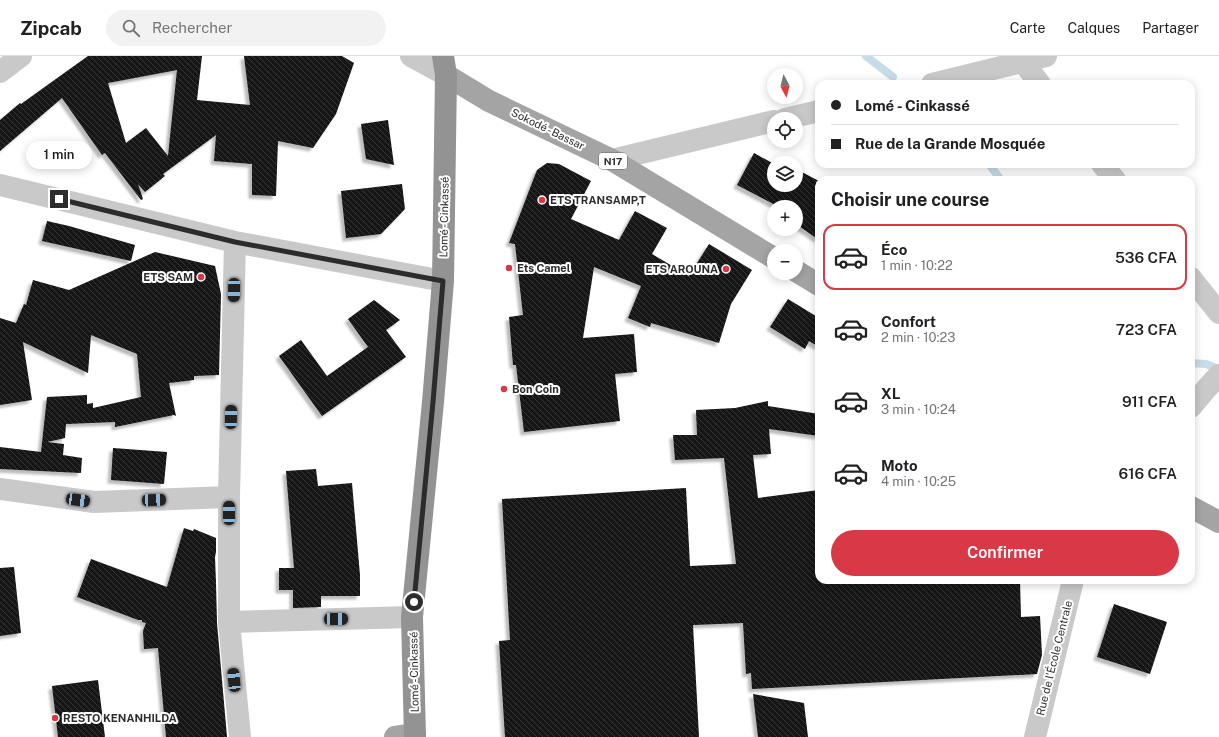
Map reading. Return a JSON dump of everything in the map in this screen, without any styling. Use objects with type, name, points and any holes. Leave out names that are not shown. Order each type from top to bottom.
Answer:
[{"type":"highway","name":"Lomé - Cinkassé","points":[[408,736],[412,617],[443,281],[445,65]]},
{"type":"main road","name":"Sokodé - Bassar","points":[[445,65],[489,101],[612,160],[767,254]]},
{"type":"main road","points":[[803,275],[815,283]]},
{"type":"main road","points":[[1195,508],[1219,522]]},
{"type":"street","points":[[0,72],[21,56]]},
{"type":"street","points":[[411,56],[445,65]]},
{"type":"street","points":[[946,80],[1021,59],[1046,56]]},
{"type":"street","points":[[1021,59],[1037,80]]},
{"type":"street","points":[[803,115],[815,112]]},
{"type":"street","points":[[612,160],[767,124]]},
{"type":"street","points":[[1105,168],[1112,176]]},
{"type":"street","points":[[0,185],[235,242],[443,281]]},
{"type":"street","points":[[235,242],[229,497],[229,622],[240,737]]},
{"type":"street","points":[[1195,283],[1219,314]]},
{"type":"street","points":[[1195,402],[1213,381]]},
{"type":"street","points":[[0,489],[94,502],[229,497]]},
{"type":"street","name":"Rue de l'École Centrale","points":[[1035,737],[1073,584]]},
{"type":"street","points":[[229,622],[412,617]]},
{"type":"building","points":[[88,56],[202,56],[197,100],[250,105],[244,56],[342,56],[354,63],[336,114],[313,148],[278,141],[276,196],[252,195],[252,164],[214,161],[216,135],[163,174],[165,176],[145,192],[138,184],[143,199],[141,200],[105,153],[102,155],[62,98],[0,151],[0,120],[20,103],[21,104]],"holes":[[[177,70],[168,156],[146,128],[126,143],[108,83]]]},
{"type":"building","points":[[388,120],[394,165],[366,159],[361,124]]},
{"type":"building","points":[[754,153],[767,160],[767,192],[803,192],[803,173],[815,179],[815,237],[803,229],[803,200],[767,201],[737,185]]},
{"type":"building","points":[[547,163],[559,164],[591,181],[571,219],[619,240],[635,211],[667,228],[652,254],[689,276],[709,244],[752,270],[731,304],[719,343],[651,323],[650,327],[628,318],[641,286],[594,267],[583,338],[634,334],[637,372],[615,374],[620,421],[524,432],[516,365],[513,365],[509,317],[523,315],[515,244],[509,243],[537,170]]},
{"type":"building","points":[[402,184],[405,209],[381,234],[346,238],[341,191]]},
{"type":"building","points":[[47,221],[135,245],[131,261],[42,241]]},
{"type":"building","points":[[155,252],[215,266],[221,294],[219,375],[194,376],[194,380],[169,383],[176,416],[174,415],[115,427],[115,422],[66,424],[65,438],[47,442],[64,444],[63,455],[82,458],[81,473],[0,469],[0,447],[41,452],[47,397],[87,395],[87,404],[93,403],[93,408],[141,397],[137,354],[91,335],[88,373],[23,342],[32,400],[0,405],[0,318],[16,323],[24,304],[26,305],[33,280],[69,290]]},
{"type":"building","points":[[788,299],[815,316],[815,345],[809,341],[805,349],[770,327]]},
{"type":"building","points":[[374,300],[400,320],[386,330],[406,357],[322,416],[279,356],[301,340],[327,376],[368,347],[348,319]]},
{"type":"building","points":[[768,401],[768,406],[815,413],[815,435],[769,429],[771,454],[753,455],[758,498],[815,491],[815,584],[1020,584],[1021,617],[1040,616],[1042,655],[1037,674],[752,689],[751,673],[746,674],[743,623],[693,625],[699,737],[505,737],[499,641],[510,640],[502,499],[686,488],[690,566],[736,564],[724,458],[675,460],[673,435],[697,435],[696,410],[735,408]]},
{"type":"building","points":[[113,448],[167,452],[164,484],[111,480]]},
{"type":"building","points":[[316,469],[318,486],[352,483],[360,575],[360,596],[321,596],[321,607],[293,608],[293,590],[279,590],[279,568],[294,568],[286,471]]},
{"type":"building","points":[[184,528],[193,531],[194,529],[216,538],[215,557],[217,623],[227,737],[166,737],[158,648],[144,649],[143,631],[146,623],[142,622],[142,620],[138,620],[77,597],[91,559],[167,587]]},
{"type":"building","points":[[14,567],[21,633],[0,636],[0,568]]},
{"type":"building","points":[[1114,604],[1167,622],[1150,674],[1097,657]]},
{"type":"building","points":[[98,680],[105,737],[58,737],[52,686]]},
{"type":"building","points":[[753,694],[804,703],[808,737],[758,737]]},
{"type":"waterway","points":[[866,56],[893,77]]},
{"type":"waterway","points":[[992,168],[998,176]]},
{"type":"waterway","points":[[1195,363],[1206,364],[1219,369]]},
{"type":"place","name":"ETS TRANSAMP,T","points":[[542,200]]},
{"type":"place","name":"Ets Camel","points":[[509,268]]},
{"type":"place","name":"ETS AROUNA","points":[[726,269]]},
{"type":"place","name":"ETS SAM","points":[[201,277]]},
{"type":"place","name":"Bon Coin","points":[[504,389]]},
{"type":"place","name":"RESTO KENANHILDA","points":[[55,718]]},
{"type":"route","points":[[59,199],[235,242],[443,281],[439,341],[414,602]]}]
